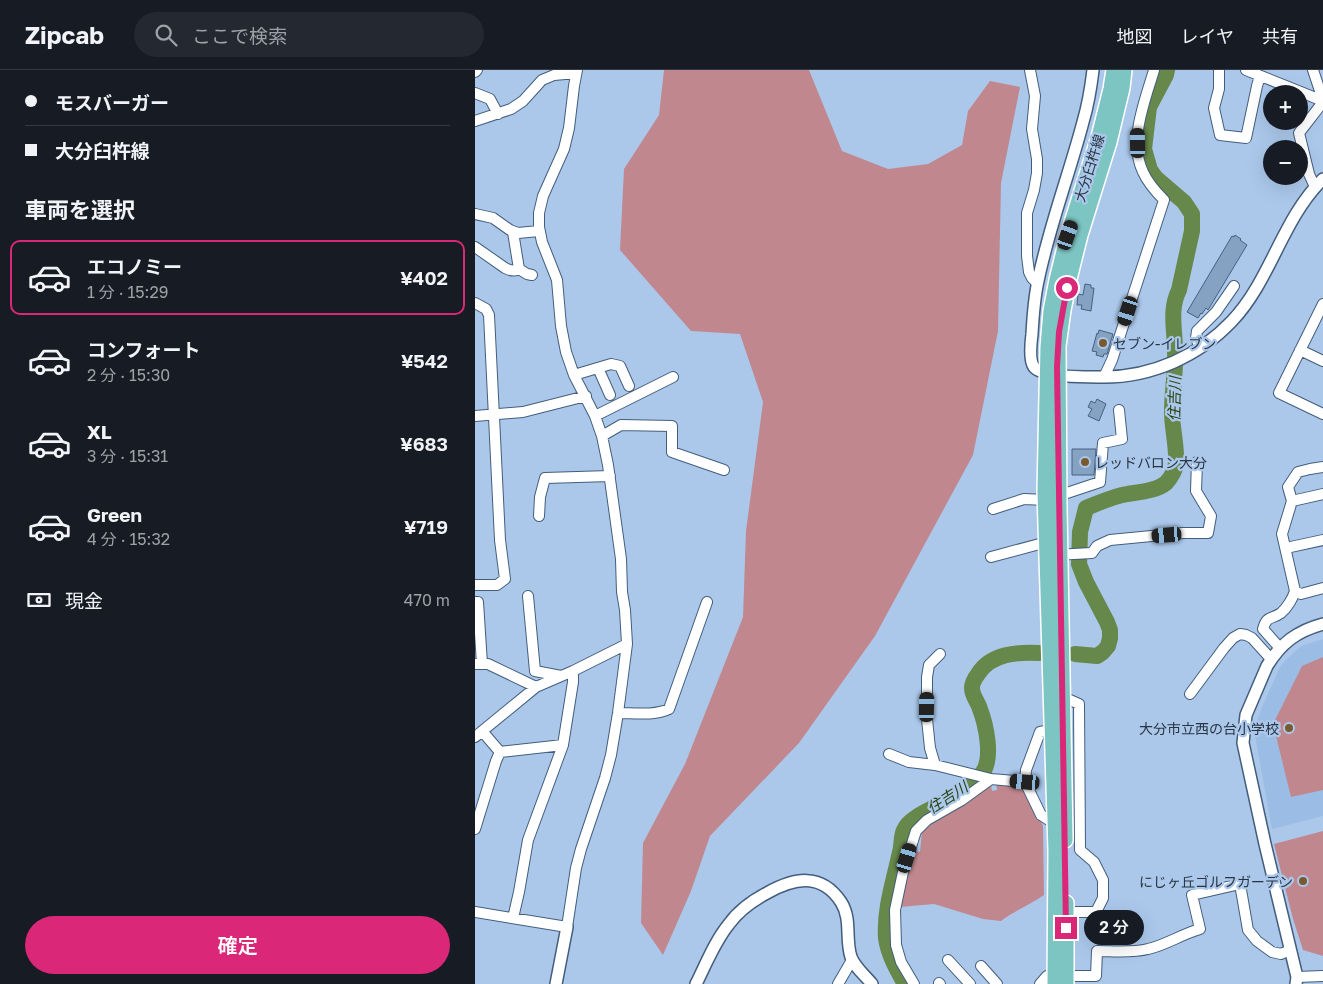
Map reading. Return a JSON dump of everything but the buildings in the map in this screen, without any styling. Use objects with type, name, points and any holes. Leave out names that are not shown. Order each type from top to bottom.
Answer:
[{"type":"main road","name":"大分臼杵線","points":[[1053,374],[1047,347],[1057,280],[1068,235],[1099,137],[1111,89],[1113,70]]},
{"type":"main road","name":"大分臼杵線","points":[[1061,980],[1057,552],[1052,498],[1053,374],[1065,300],[1080,235],[1109,142],[1122,88],[1124,70]]},
{"type":"main road","name":"大分臼杵線","points":[[1058,729],[1055,824],[1061,912]]},
{"type":"street","points":[[1030,70],[1035,96],[1032,128],[1037,159],[1037,173],[1027,213],[1027,256],[1029,272],[1037,283]]},
{"type":"street","points":[[1093,70],[1084,119],[1037,283],[1031,342],[1032,360],[1034,368],[1053,374],[1077,377],[1139,374],[1186,356],[1200,348],[1232,321],[1262,277],[1297,211],[1319,183],[1309,174],[1299,133],[1323,101]]},
{"type":"street","points":[[1105,377],[1164,200],[1152,188],[1142,170],[1138,154],[1137,132],[1154,70]]},
{"type":"street","points":[[1219,70],[1219,89],[1214,108],[1221,135],[1246,138],[1257,86],[1266,75]]},
{"type":"street","points":[[1246,70],[1266,75],[1323,101]]},
{"type":"street","points":[[1313,70],[1323,101]]},
{"type":"street","points":[[475,121],[511,109],[523,101],[542,80],[554,75],[576,71],[569,128],[564,149],[543,196],[539,213],[539,231],[557,280],[566,352],[574,375],[595,416],[610,476],[621,558],[627,644],[615,734],[605,778],[584,837],[556,984]]},
{"type":"street","points":[[475,93],[490,99],[498,114]]},
{"type":"street","points":[[475,214],[493,218],[513,232],[539,231]]},
{"type":"street","points":[[513,232],[519,269]]},
{"type":"street","points":[[475,247],[509,270],[519,269],[532,275]]},
{"type":"street","points":[[1200,348],[1197,331],[1216,312],[1234,286]]},
{"type":"street","points":[[475,303],[486,309],[489,315],[500,540],[505,579],[497,585],[475,585]]},
{"type":"street","points":[[1323,305],[1279,393],[1323,414]]},
{"type":"street","points":[[1301,350],[1323,361]]},
{"type":"street","points":[[574,375],[611,364],[620,366],[629,386]]},
{"type":"street","points":[[598,368],[610,395]]},
{"type":"street","points":[[595,416],[673,378]]},
{"type":"street","points":[[475,416],[539,408],[585,396]]},
{"type":"street","points":[[993,509],[1024,499],[1052,498],[1100,482],[1103,442],[1122,439],[1119,410]]},
{"type":"street","points":[[601,436],[621,425],[672,426],[672,452],[724,470]]},
{"type":"street","points":[[991,557],[1057,552],[1092,554],[1097,546],[1110,540],[1183,533],[1208,533],[1211,516],[1196,490],[1197,462]]},
{"type":"street","points":[[1279,648],[1263,629],[1265,622],[1281,613],[1293,598],[1295,591],[1282,534],[1292,501],[1288,487],[1298,472],[1323,467]]},
{"type":"street","points":[[539,516],[540,497],[545,478],[610,476]]},
{"type":"street","points":[[1292,501],[1323,494]]},
{"type":"street","points":[[1286,548],[1323,540]]},
{"type":"street","points":[[1295,591],[1301,594],[1323,588]]},
{"type":"street","points":[[528,596],[535,671],[561,676]]},
{"type":"street","points":[[475,602],[478,602],[479,660],[536,687]]},
{"type":"street","points":[[619,713],[640,714],[664,712],[669,709],[707,602]]},
{"type":"street","points":[[1323,624],[1301,632],[1279,648],[1260,682],[1246,715],[1243,743],[1296,981],[1323,976]]},
{"type":"street","points":[[1189,694],[1224,648],[1233,638],[1240,634],[1246,634],[1252,638],[1271,660]]},
{"type":"street","points":[[563,745],[500,752],[479,734],[536,687],[627,644]]},
{"type":"street","points":[[935,765],[930,748],[927,720],[927,677],[929,665],[940,654]]},
{"type":"street","points":[[513,918],[528,840],[563,745],[573,671]]},
{"type":"street","points":[[1057,700],[1070,700],[1079,704],[1080,850],[1094,862],[1103,880],[1103,898],[1096,912],[1061,912]]},
{"type":"street","points":[[1055,824],[1041,815],[1025,782],[1027,770],[1040,732],[1058,729]]},
{"type":"street","points":[[475,829],[500,752]]},
{"type":"street","points":[[889,754],[909,762],[935,765],[989,778],[1025,782]]},
{"type":"street","points":[[913,984],[901,962],[896,945],[895,910],[903,872],[916,831],[927,820],[962,800],[989,778]]},
{"type":"street","points":[[696,984],[723,932],[735,916],[757,898],[783,884],[797,881],[810,881],[823,885],[841,902],[848,920],[849,952],[852,960],[872,984]]},
{"type":"street","points":[[1040,984],[1047,976],[1061,980],[1096,976],[1097,951],[1150,949],[1188,932],[1200,929],[1192,895],[1240,884],[1248,930],[1272,952],[1281,954],[1290,950]]},
{"type":"street","points":[[475,912],[567,927]]},
{"type":"street","points":[[838,984],[852,960]]},
{"type":"street","points":[[948,960],[970,984]]},
{"type":"street","points":[[981,966],[997,984]]},
{"type":"shaded area","points":[[664,70],[809,70],[842,151],[888,169],[928,164],[962,145],[968,111],[990,81],[1020,87],[1001,183],[998,331],[973,455],[875,636],[799,743],[710,836],[691,891],[663,955],[641,923],[643,843],[685,764],[743,617],[746,531],[763,402],[740,334],[691,331],[620,250],[624,169],[659,115]]},
{"type":"shaded area","name":"大分市立西の台小学校","points":[[1323,639],[1323,816],[1272,829],[1255,735],[1257,721],[1280,667],[1301,646]]},
{"type":"shaded area","points":[[1323,657],[1323,790],[1291,797],[1273,724],[1302,666]]},
{"type":"shaded area","points":[[996,782],[1021,785],[1043,826],[1044,895],[1001,921],[983,919],[934,904],[900,907],[913,851],[920,852],[922,830],[991,785],[992,791],[997,790]]},
{"type":"shaded area","name":"にじヶ丘ゴルフガーデン","points":[[1323,831],[1323,956],[1303,950],[1274,844]]},
{"type":"waterway","name":"住吉川","points":[[1075,654],[1097,656],[1108,646],[1110,638],[1107,622],[1086,582],[1079,564],[1080,532],[1086,508],[1117,496],[1151,490],[1162,486],[1170,479],[1176,465],[1172,412],[1175,359],[1173,312],[1192,231],[1192,214],[1184,202],[1156,178],[1150,170],[1144,149],[1149,107],[1167,70]]},
{"type":"waterway","name":"住吉川","points":[[905,984],[896,968],[886,938],[888,905],[901,850],[903,832],[920,815],[967,787],[979,777],[986,766],[988,758],[986,732],[972,688],[983,667],[1005,655],[1039,653]]},
{"type":"place","name":"セブン-イレブン","points":[[1103,343]]},
{"type":"place","name":"レッドバロン大分","points":[[1085,462]]},
{"type":"place","name":"大分市立西の台小学校","points":[[1289,728]]},
{"type":"place","name":"にじヶ丘ゴルフガーデン","points":[[1303,881]]},
{"type":"route","points":[[1066,928],[1057,367],[1059,332],[1067,288]]}]
